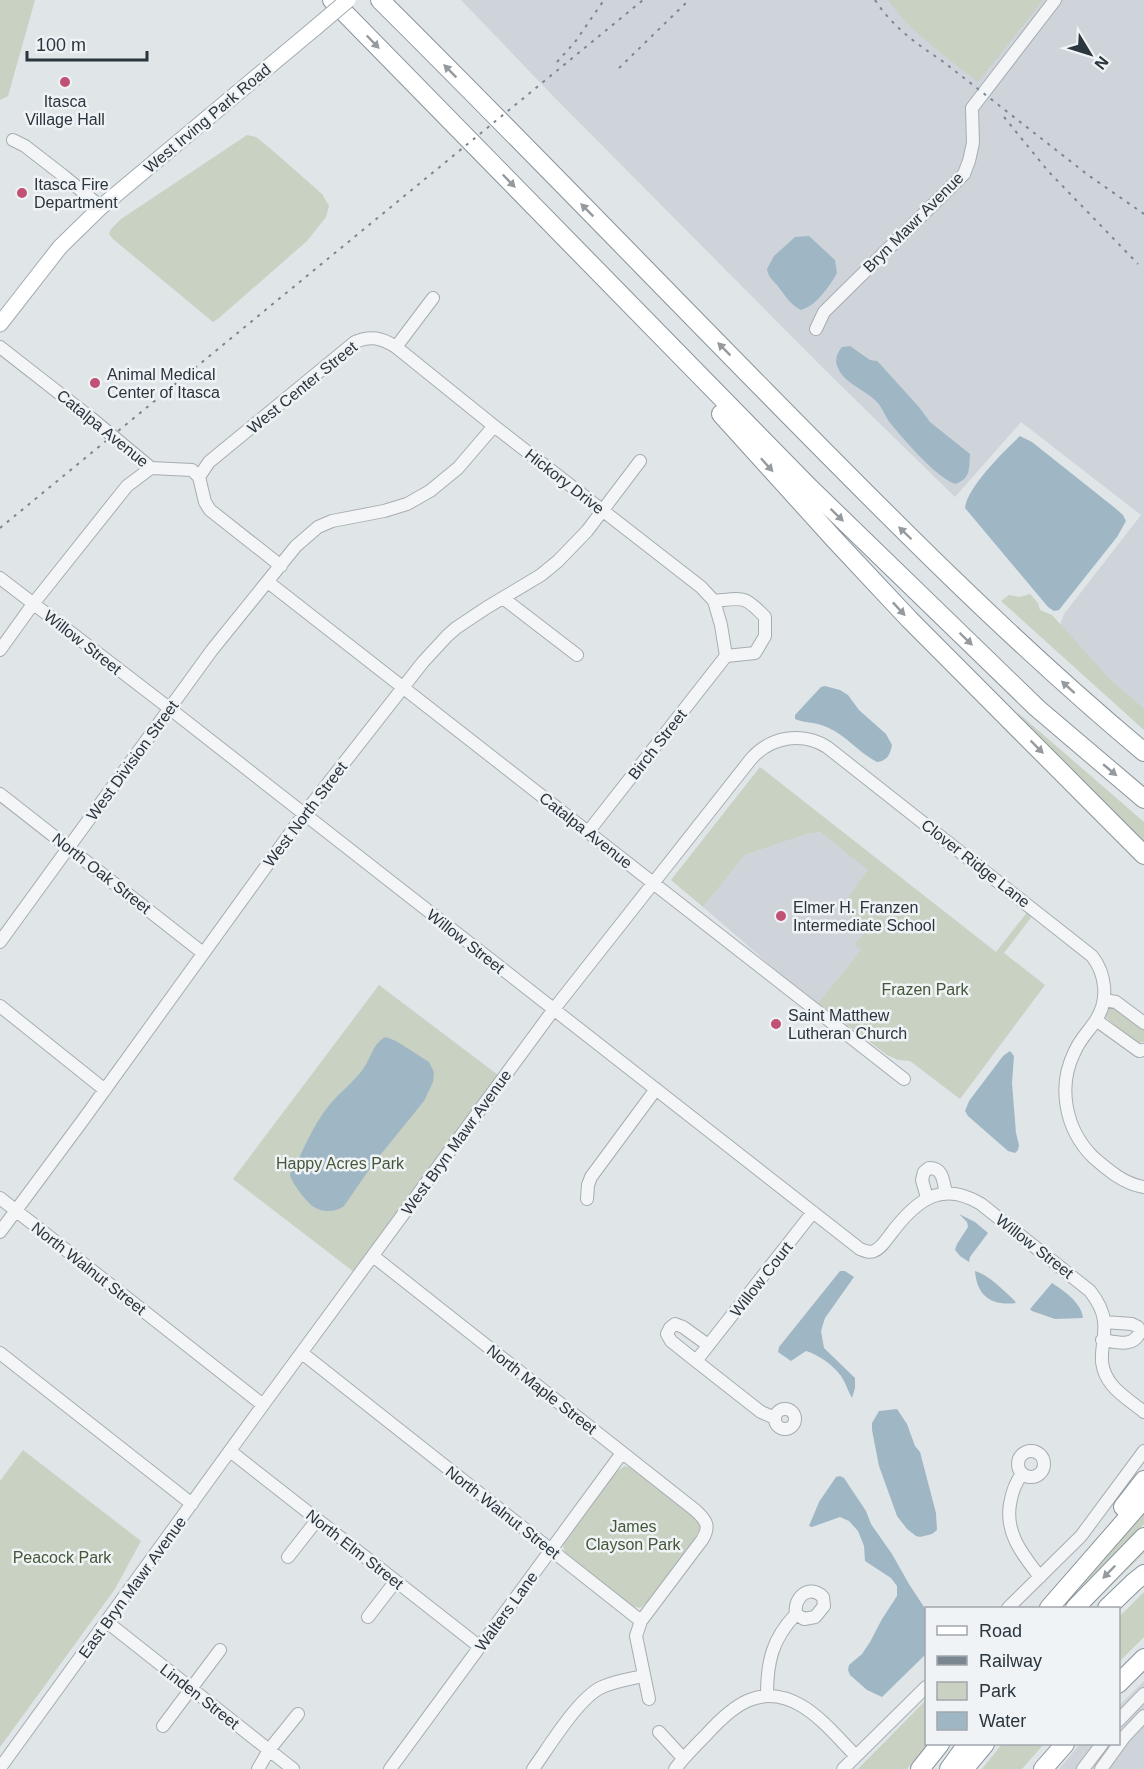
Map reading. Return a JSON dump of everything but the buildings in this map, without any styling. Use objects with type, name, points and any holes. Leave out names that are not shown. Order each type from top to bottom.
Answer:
[{"type":"highway","points":[[332,0],[810,488],[1036,708],[1144,799]]},
{"type":"highway","points":[[382,0],[885,513],[1012,636],[1091,708],[1144,752]]},
{"type":"highway","points":[[634,309],[702,394],[835,540],[909,619],[1144,855]]},
{"type":"highway","points":[[1062,773],[1081,800],[1144,868]]},
{"type":"highway","points":[[1069,1584],[1088,1552],[1144,1479]]},
{"type":"highway","points":[[1050,1607],[1144,1499]]},
{"type":"highway","points":[[1076,1607],[1144,1537]]},
{"type":"highway","points":[[1108,1607],[1141,1575]]},
{"type":"highway","points":[[1120,1683],[1144,1658]]},
{"type":"highway","points":[[920,1769],[938,1745]]},
{"type":"highway","points":[[949,1769],[966,1745]]},
{"type":"highway","points":[[964,1769],[983,1745]]},
{"type":"highway","points":[[1043,1769],[1063,1745]]},
{"type":"main road","name":"West Irving Park Road","points":[[0,324],[60,247],[101,207],[348,0]]},
{"type":"street","name":"Bryn Mawr Avenue","points":[[816,329],[824,312],[964,174],[973,143],[972,108],[976,100],[1055,0]]},
{"type":"street","points":[[13,140],[25,146],[101,207]]},
{"type":"street","points":[[396,347],[433,298]]},
{"type":"street","name":"West Center Street","points":[[199,477],[209,462],[355,342],[374,338],[396,347]]},
{"type":"street","name":"Catalpa Avenue","points":[[0,347],[151,468],[192,470],[199,477]]},
{"type":"street","name":"Hickory Drive","points":[[396,347],[701,587],[714,601],[726,656]]},
{"type":"street","points":[[199,477],[205,502],[210,510],[281,566],[296,546],[318,527],[332,521],[407,504],[430,491],[458,468],[494,426]]},
{"type":"street","name":"West North Street","points":[[0,1232],[304,814],[403,687],[447,636],[541,575],[558,561],[587,531],[640,461]]},
{"type":"street","points":[[0,650],[33,604],[127,486],[151,468]]},
{"type":"street","name":"West Division Street","points":[[0,942],[212,650],[281,566]]},
{"type":"street","name":"Willow Street","points":[[0,579],[169,708],[860,1249],[871,1252],[880,1247],[913,1207],[927,1198],[946,1193],[969,1197],[981,1204],[1081,1282],[1095,1297],[1104,1322],[1102,1361],[1107,1378],[1118,1391],[1144,1412]]},
{"type":"street","name":"Catalpa Avenue","points":[[268,582],[904,1079]]},
{"type":"street","points":[[503,598],[577,656]]},
{"type":"street","points":[[714,601],[740,598],[751,602],[765,617],[765,636],[755,653],[726,656]]},
{"type":"street","name":"Birch Street","points":[[588,832],[726,656]]},
{"type":"street","name":"Clover Ridge Lane","points":[[653,882],[756,754],[779,740],[792,738],[811,740],[831,750],[1088,951],[1102,976],[1104,1000]]},
{"type":"street","name":"North Oak Street","points":[[0,794],[203,953]]},
{"type":"street","name":"West Bryn Mawr Avenue","points":[[263,1405],[554,1009],[653,882]]},
{"type":"street","points":[[1144,1023],[1116,1002],[1104,1000],[1096,1020],[1077,1046],[1068,1070],[1065,1091],[1069,1117],[1078,1137],[1095,1158],[1125,1181],[1144,1187]]},
{"type":"street","points":[[0,1006],[105,1090]]},
{"type":"street","points":[[1096,1020],[1139,1051],[1144,1050]]},
{"type":"street","points":[[587,1199],[588,1183],[592,1175],[656,1089]]},
{"type":"street","points":[[927,1198],[922,1180],[924,1172],[929,1168],[936,1168],[940,1172],[946,1193]]},
{"type":"street","name":"North Walnut Street","points":[[0,1198],[263,1405]]},
{"type":"street","name":"Willow Court","points":[[696,1361],[813,1212]]},
{"type":"street","name":"North Maple Street","points":[[373,1256],[703,1517],[708,1525],[707,1532],[641,1621]]},
{"type":"street","points":[[1102,1340],[1130,1343],[1137,1339],[1140,1332],[1138,1327],[1132,1324],[1104,1322]]},
{"type":"street","points":[[708,1345],[682,1326],[675,1324],[667,1334],[669,1339],[761,1412],[775,1418]]},
{"type":"street","points":[[0,1353],[192,1504]]},
{"type":"street","name":"North Walnut Street","points":[[302,1353],[641,1621]]},
{"type":"street","name":"East Bryn Mawr Avenue","points":[[0,1768],[263,1405]]},
{"type":"street","name":"North Elm Street","points":[[230,1451],[480,1647]]},
{"type":"street","points":[[1009,1607],[1081,1536],[1144,1451]]},
{"type":"street","name":"Walters Lane","points":[[390,1769],[622,1453]]},
{"type":"street","points":[[1022,1474],[1016,1481],[1011,1496],[1010,1526],[1020,1551],[1040,1577]]},
{"type":"street","points":[[288,1557],[317,1520]]},
{"type":"street","points":[[368,1617],[395,1582]]},
{"type":"street","points":[[767,1695],[767,1671],[771,1653],[782,1630],[796,1614]]},
{"type":"street","points":[[641,1621],[636,1634],[648,1699]]},
{"type":"street","name":"Linden Street","points":[[107,1622],[293,1769]]},
{"type":"street","points":[[163,1726],[220,1650]]},
{"type":"street","points":[[533,1769],[586,1698],[609,1684],[643,1676]]},
{"type":"street","points":[[843,1769],[925,1690]]},
{"type":"street","points":[[1120,1720],[1144,1694]]},
{"type":"street","points":[[675,1769],[731,1709],[767,1695],[804,1707],[856,1756]]},
{"type":"street","points":[[258,1769],[269,1750],[298,1714]]},
{"type":"street","points":[[1120,1743],[1144,1716]]},
{"type":"street","points":[[659,1732],[683,1758]]},
{"type":"street","points":[[1083,1769],[1101,1745]]},
{"type":"street","points":[[1101,1769],[1118,1745]]},
{"type":"shaded area","points":[[461,0],[1144,0],[1144,708],[1111,680],[1060,625],[1064,614],[1141,515],[1021,422],[955,497],[824,369]]},
{"type":"shaded area","name":"Elmer H. Franzen Intermediate School","points":[[820,832],[868,869],[858,923],[866,931],[861,950],[818,1003],[778,972],[703,907],[745,855],[807,834]]},
{"type":"shaded area","points":[[1144,1681],[1144,1769],[1059,1769],[1079,1745],[1120,1745],[1120,1705]]},
{"type":"green space","points":[[0,0],[35,0],[8,96],[0,100]]},
{"type":"green space","points":[[888,0],[1043,0],[978,82],[918,34]]},
{"type":"green space","points":[[247,135],[256,137],[272,150],[322,194],[329,206],[326,217],[307,241],[213,322],[109,234],[121,219]]},
{"type":"green space","points":[[1030,594],[1038,603],[1040,610],[1052,615],[1111,680],[1144,708],[1144,730],[1001,601],[1009,595],[1020,597]]},
{"type":"green space","points":[[1017,712],[1144,822],[1144,843],[1039,739]]},
{"type":"green space","name":"Frazen Park","points":[[760,767],[996,952],[1028,911],[1033,915],[1004,953],[1045,985],[960,1099],[910,1061],[898,1060],[887,1055],[818,1003],[861,950],[855,944],[866,931],[840,908],[868,870],[820,832],[807,834],[745,855],[703,907],[671,880]]},
{"type":"green space","name":"Happy Acres Park","points":[[379,985],[498,1075],[354,1272],[233,1179]]},
{"type":"green space","points":[[1111,1007],[1122,1011],[1144,1028],[1144,1042],[1137,1043],[1104,1016],[1105,1011]]},
{"type":"green space","name":"Peacock Park","points":[[23,1450],[141,1541],[115,1589],[0,1747],[0,1481]]},
{"type":"green space","name":"James Clayson Park","points":[[625,1466],[631,1468],[695,1518],[701,1526],[673,1570],[640,1608],[632,1606],[565,1552],[563,1546],[616,1472]]},
{"type":"green space","points":[[1144,1509],[1144,1524],[1061,1607]]},
{"type":"green space","points":[[1144,1546],[1144,1553],[1090,1607],[1084,1607]]},
{"type":"green space","points":[[1144,1592],[1144,1637],[1120,1661],[1120,1616]]},
{"type":"green space","points":[[925,1701],[925,1745],[927,1745],[907,1769],[858,1769]]},
{"type":"green space","points":[[1001,1745],[1043,1745],[1022,1769],[982,1769]]},
{"type":"water","points":[[809,236],[835,260],[837,273],[817,300],[801,310],[788,299],[769,276],[767,269],[774,256],[795,237]]},
{"type":"water","points":[[850,346],[870,360],[877,361],[930,422],[970,454],[969,468],[964,479],[955,484],[939,474],[891,424],[876,401],[845,378],[838,368],[836,359],[842,347]]},
{"type":"water","points":[[1020,436],[1032,442],[1115,508],[1126,521],[1117,537],[1059,610],[1054,611],[1048,607],[965,508],[967,499],[979,480]]},
{"type":"water","points":[[825,686],[848,695],[859,710],[886,734],[892,745],[886,759],[877,762],[831,729],[795,719],[795,715],[821,687]]},
{"type":"water","points":[[386,1037],[429,1062],[434,1072],[433,1082],[424,1101],[373,1164],[344,1206],[329,1211],[318,1209],[311,1205],[300,1192],[290,1174],[321,1116],[359,1074],[375,1047]]},
{"type":"water","points":[[1010,1051],[1014,1056],[1012,1083],[1019,1145],[1015,1153],[1008,1151],[965,1111],[969,1101],[1003,1056]]},
{"type":"water","points":[[959,1214],[975,1222],[988,1233],[970,1257],[969,1262],[955,1250],[968,1227],[967,1222]]},
{"type":"water","points":[[840,1271],[845,1271],[854,1277],[825,1318],[821,1331],[824,1348],[855,1378],[852,1398],[841,1376],[832,1366],[816,1355],[806,1351],[791,1361],[778,1352],[779,1347]]},
{"type":"water","points":[[975,1271],[991,1279],[1016,1303],[999,1303],[987,1297],[979,1287]]},
{"type":"water","points":[[1052,1283],[1076,1302],[1083,1318],[1055,1319],[1030,1309]]},
{"type":"water","points":[[897,1409],[920,1452],[936,1513],[937,1530],[920,1537],[907,1529],[897,1516],[879,1466],[872,1430],[872,1423],[879,1411]]},
{"type":"water","points":[[836,1477],[844,1478],[925,1608],[925,1655],[882,1697],[867,1690],[850,1675],[848,1670],[849,1665],[862,1654],[870,1642],[897,1596],[897,1586],[891,1578],[865,1561],[864,1546],[858,1531],[849,1521],[840,1517],[809,1526],[819,1502]]},
{"type":"railway","points":[[557,62],[575,42],[604,0]]},
{"type":"railway","points":[[0,528],[643,0]]},
{"type":"railway","points":[[619,68],[689,0]]},
{"type":"railway","points":[[875,0],[896,26],[913,40],[1088,175],[1144,214]]},
{"type":"railway","points":[[1004,117],[1048,171],[1138,264]]},
{"type":"place","name":"Itasca Village Hall","points":[[65,82]]},
{"type":"place","name":"Itasca Fire Department","points":[[22,193]]},
{"type":"place","name":"Animal Medical Center of Itasca","points":[[95,383]]},
{"type":"place","name":"Elmer H. Franzen Intermediate School","points":[[781,916]]},
{"type":"place","name":"Saint Matthew Lutheran Church","points":[[776,1024]]}]
